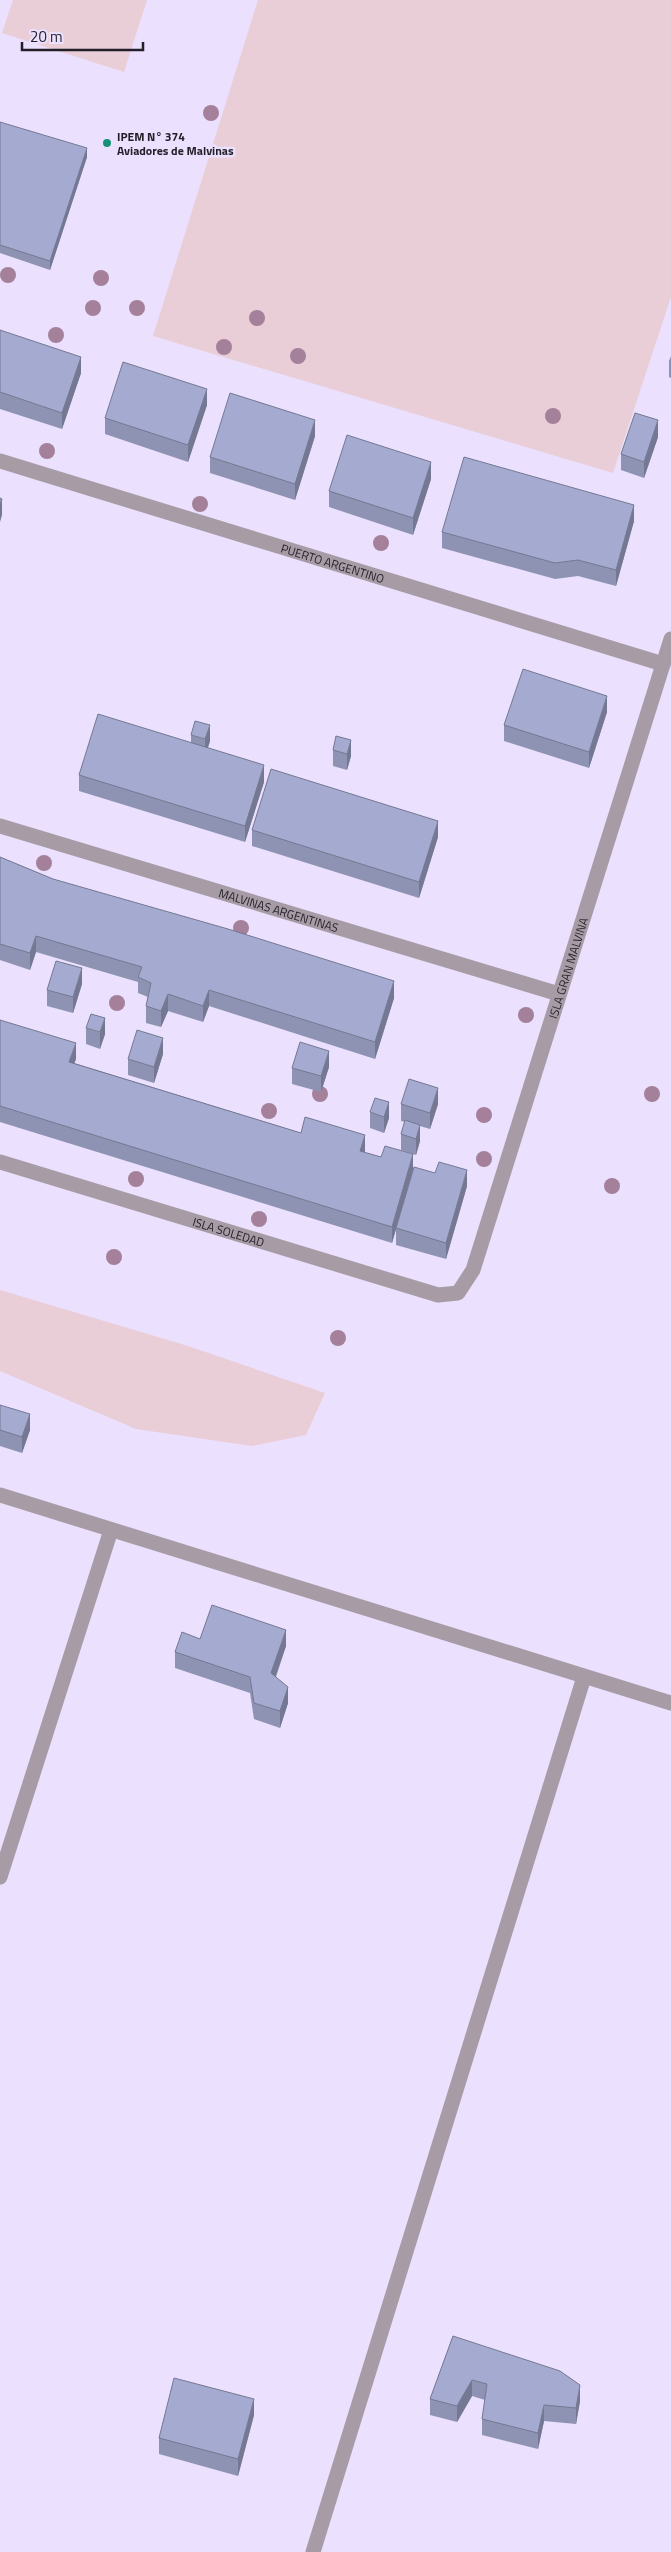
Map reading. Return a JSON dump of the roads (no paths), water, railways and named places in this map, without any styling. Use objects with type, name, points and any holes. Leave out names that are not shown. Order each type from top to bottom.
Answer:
[{"type":"street","name":"PUERTO ARGENTINO","points":[[0,461],[663,664]]},
{"type":"street","name":"ISLA GRAN MALVINA","points":[[458,1293],[473,1270],[671,640]]},
{"type":"street","name":"MALVINAS ARGENTINAS","points":[[0,826],[559,994]]},
{"type":"street","name":"ISLA SOLEDAD","points":[[0,1162],[438,1296],[458,1293]]},
{"type":"street","points":[[0,1495],[671,1703]]},
{"type":"street","points":[[0,1877],[111,1530]]},
{"type":"street","points":[[313,2552],[584,1676]]},
{"type":"place","name":"IPEM N° 374 Aviadores de Malvinas","points":[[107,143]]}]
